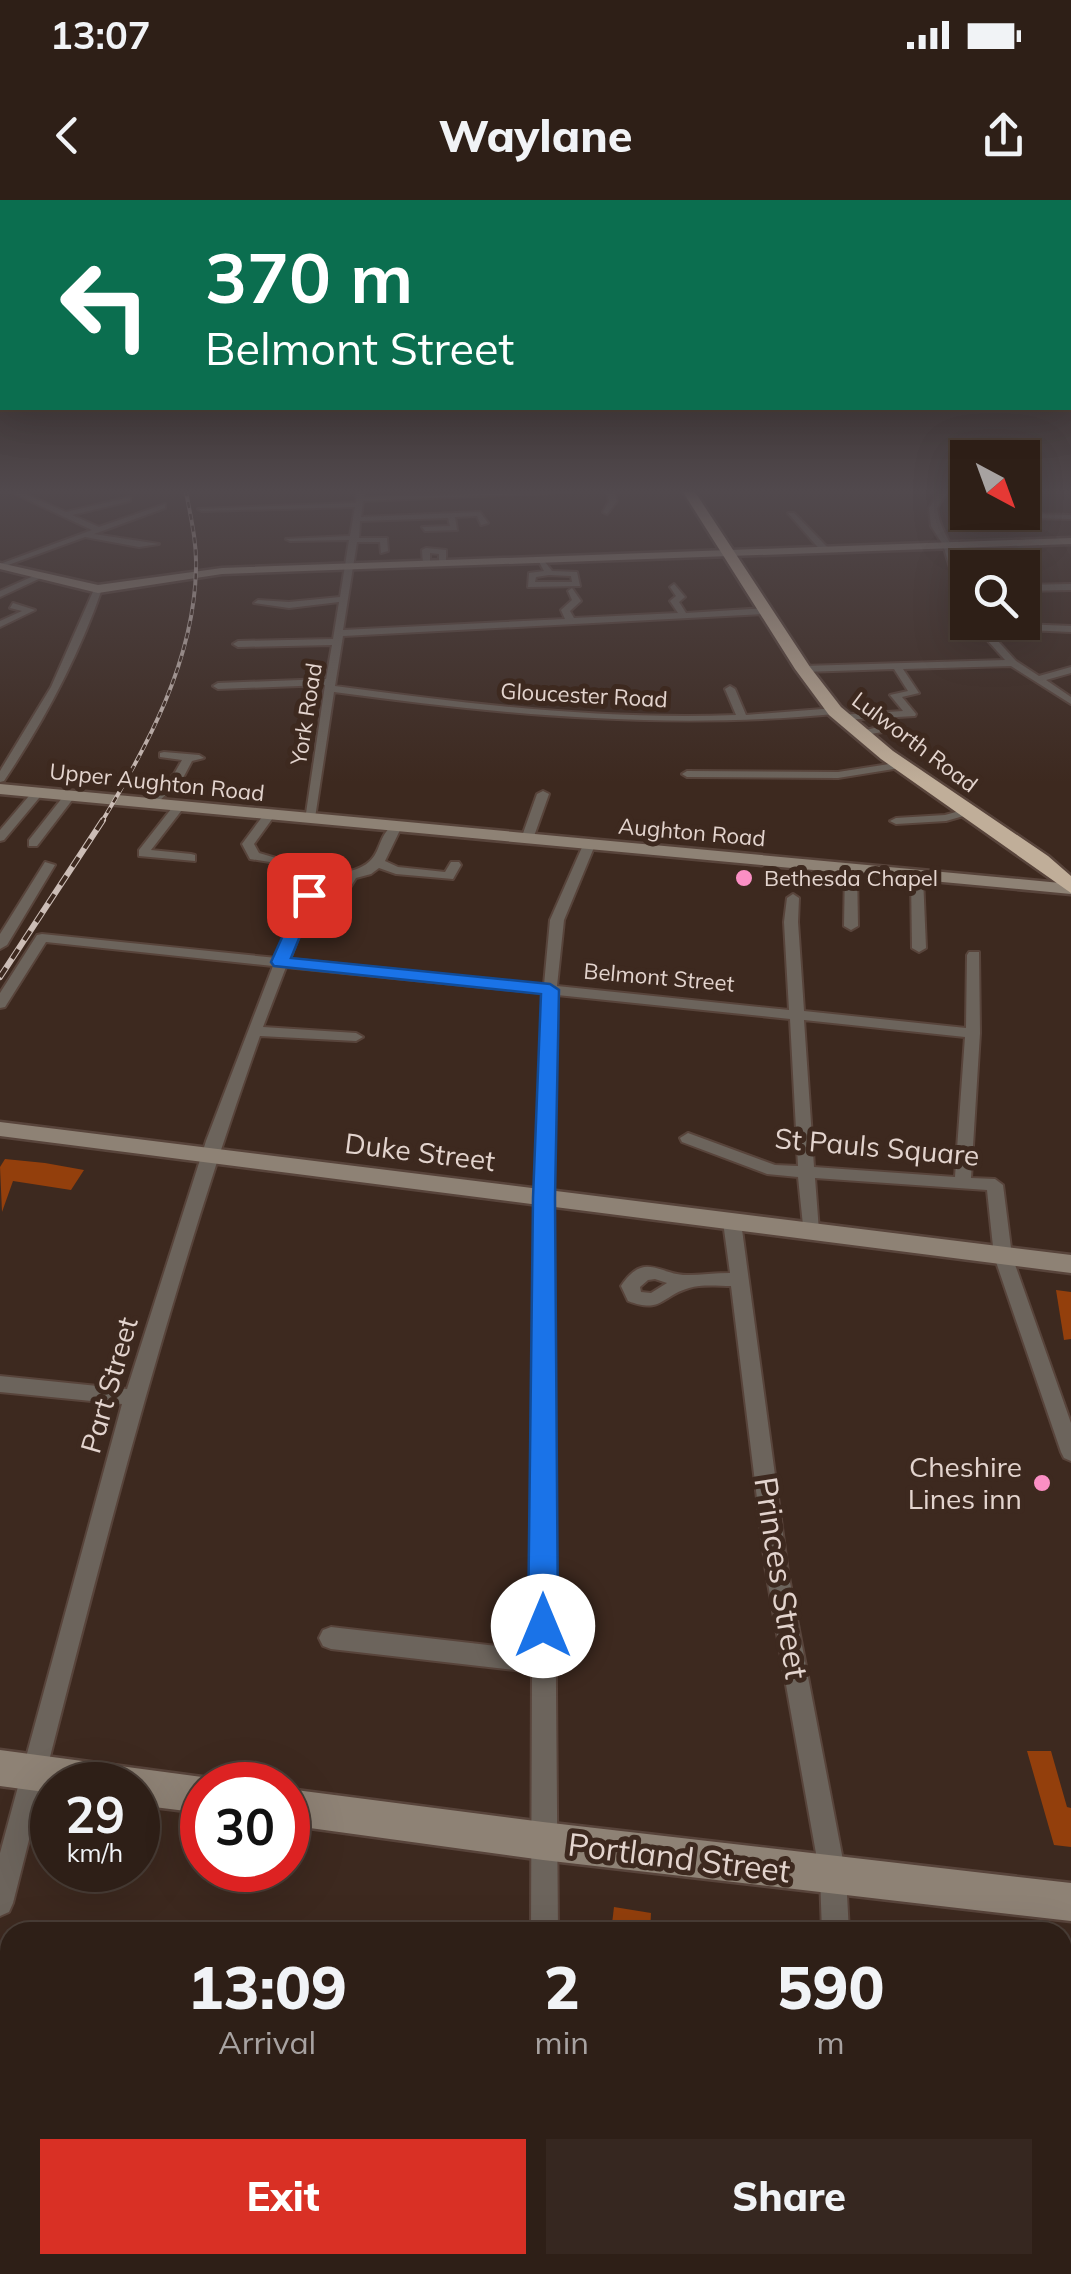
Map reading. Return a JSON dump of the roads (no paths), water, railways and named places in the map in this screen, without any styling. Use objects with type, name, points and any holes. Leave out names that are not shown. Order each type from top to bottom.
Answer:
[{"type":"highway","name":"Lulworth Road","points":[[752,589],[803,669],[839,714],[902,765],[1041,860],[1071,888]]},
{"type":"street","points":[[1,788],[87,622],[98,589]]},
{"type":"street","name":"York Road","points":[[309,818],[347,589]]},
{"type":"street","points":[[675,589],[681,598],[674,601],[684,616]]},
{"type":"street","points":[[260,591],[255,605],[345,599]]},
{"type":"street","points":[[572,592],[576,600],[565,610],[572,623]]},
{"type":"street","points":[[0,624],[31,610],[13,606]]},
{"type":"street","points":[[237,642],[766,612]]},
{"type":"street","points":[[1040,627],[1071,629]]},
{"type":"street","points":[[991,640],[1013,663],[1070,699]]},
{"type":"street","points":[[803,669],[1013,663]]},
{"type":"street","name":"Gloucester Road","points":[[223,671],[216,687],[332,686],[538,716],[742,718],[911,714],[896,695],[914,693],[897,666]]},
{"type":"street","points":[[1039,679],[1071,670]]},
{"type":"street","points":[[730,689],[742,718]]},
{"type":"street","points":[[862,734],[885,730],[879,722]]},
{"type":"street","points":[[151,803],[194,758],[164,755]]},
{"type":"street","points":[[687,774],[838,775],[902,765]]},
{"type":"street","name":"Upper Aughton Road","points":[[1,788],[309,818]]},
{"type":"street","points":[[0,837],[38,792]]},
{"type":"street","points":[[527,839],[543,794]]},
{"type":"street","points":[[34,843],[70,795]]},
{"type":"street","points":[[179,806],[143,853],[191,858]]},
{"type":"street","points":[[896,821],[946,818],[970,811]]},
{"type":"street","points":[[269,816],[248,844],[254,856],[270,858]]},
{"type":"street","name":"Aughton Road","points":[[309,818],[1071,888]]},
{"type":"street","points":[[342,890],[352,875],[368,871],[378,863],[396,826]]},
{"type":"street","points":[[544,1922],[544,1198],[550,990],[557,920],[589,845]]},
{"type":"street","points":[[378,863],[396,870],[449,876],[455,865]]},
{"type":"street","points":[[3,937],[50,865]]},
{"type":"street","points":[[850,926],[851,870]]},
{"type":"street","points":[[918,876],[919,948]]},
{"type":"street","name":"Part Street","points":[[0,1903],[17,1770],[209,1156],[280,962],[309,895]]},
{"type":"street","points":[[793,898],[810,1231]]},
{"type":"street","name":"Belmont Street","points":[[0,1004],[42,938],[973,1033]]},
{"type":"street","points":[[962,1180],[973,1033],[974,955]]},
{"type":"street","points":[[255,1031],[356,1036]]},
{"type":"street","name":"Duke Street","points":[[0,1129],[1071,1264]]},
{"type":"street","name":"St Pauls Square","points":[[688,1138],[773,1170],[995,1184],[1003,1256]]},
{"type":"street","name":"Princes Street","points":[[732,1222],[777,1572],[834,1876],[836,1922]]},
{"type":"street","points":[[1003,1256],[1071,1452]]},
{"type":"street","points":[[682,1283],[740,1279]]},
{"type":"street","points":[[0,1384],[132,1398]]},
{"type":"street","points":[[332,1638],[543,1662]]},
{"type":"street","name":"Portland Street","points":[[310,1810],[542,1842],[1071,1902]]},
{"type":"railway","points":[[101,823],[165,702],[187,637],[194,589]]},
{"type":"railway","points":[[0,977],[103,820]]},
{"type":"place","name":"Bethesda Chapel","points":[[744,878]]},
{"type":"place","name":"Cheshire Lines inn","points":[[1042,1483]]}]
